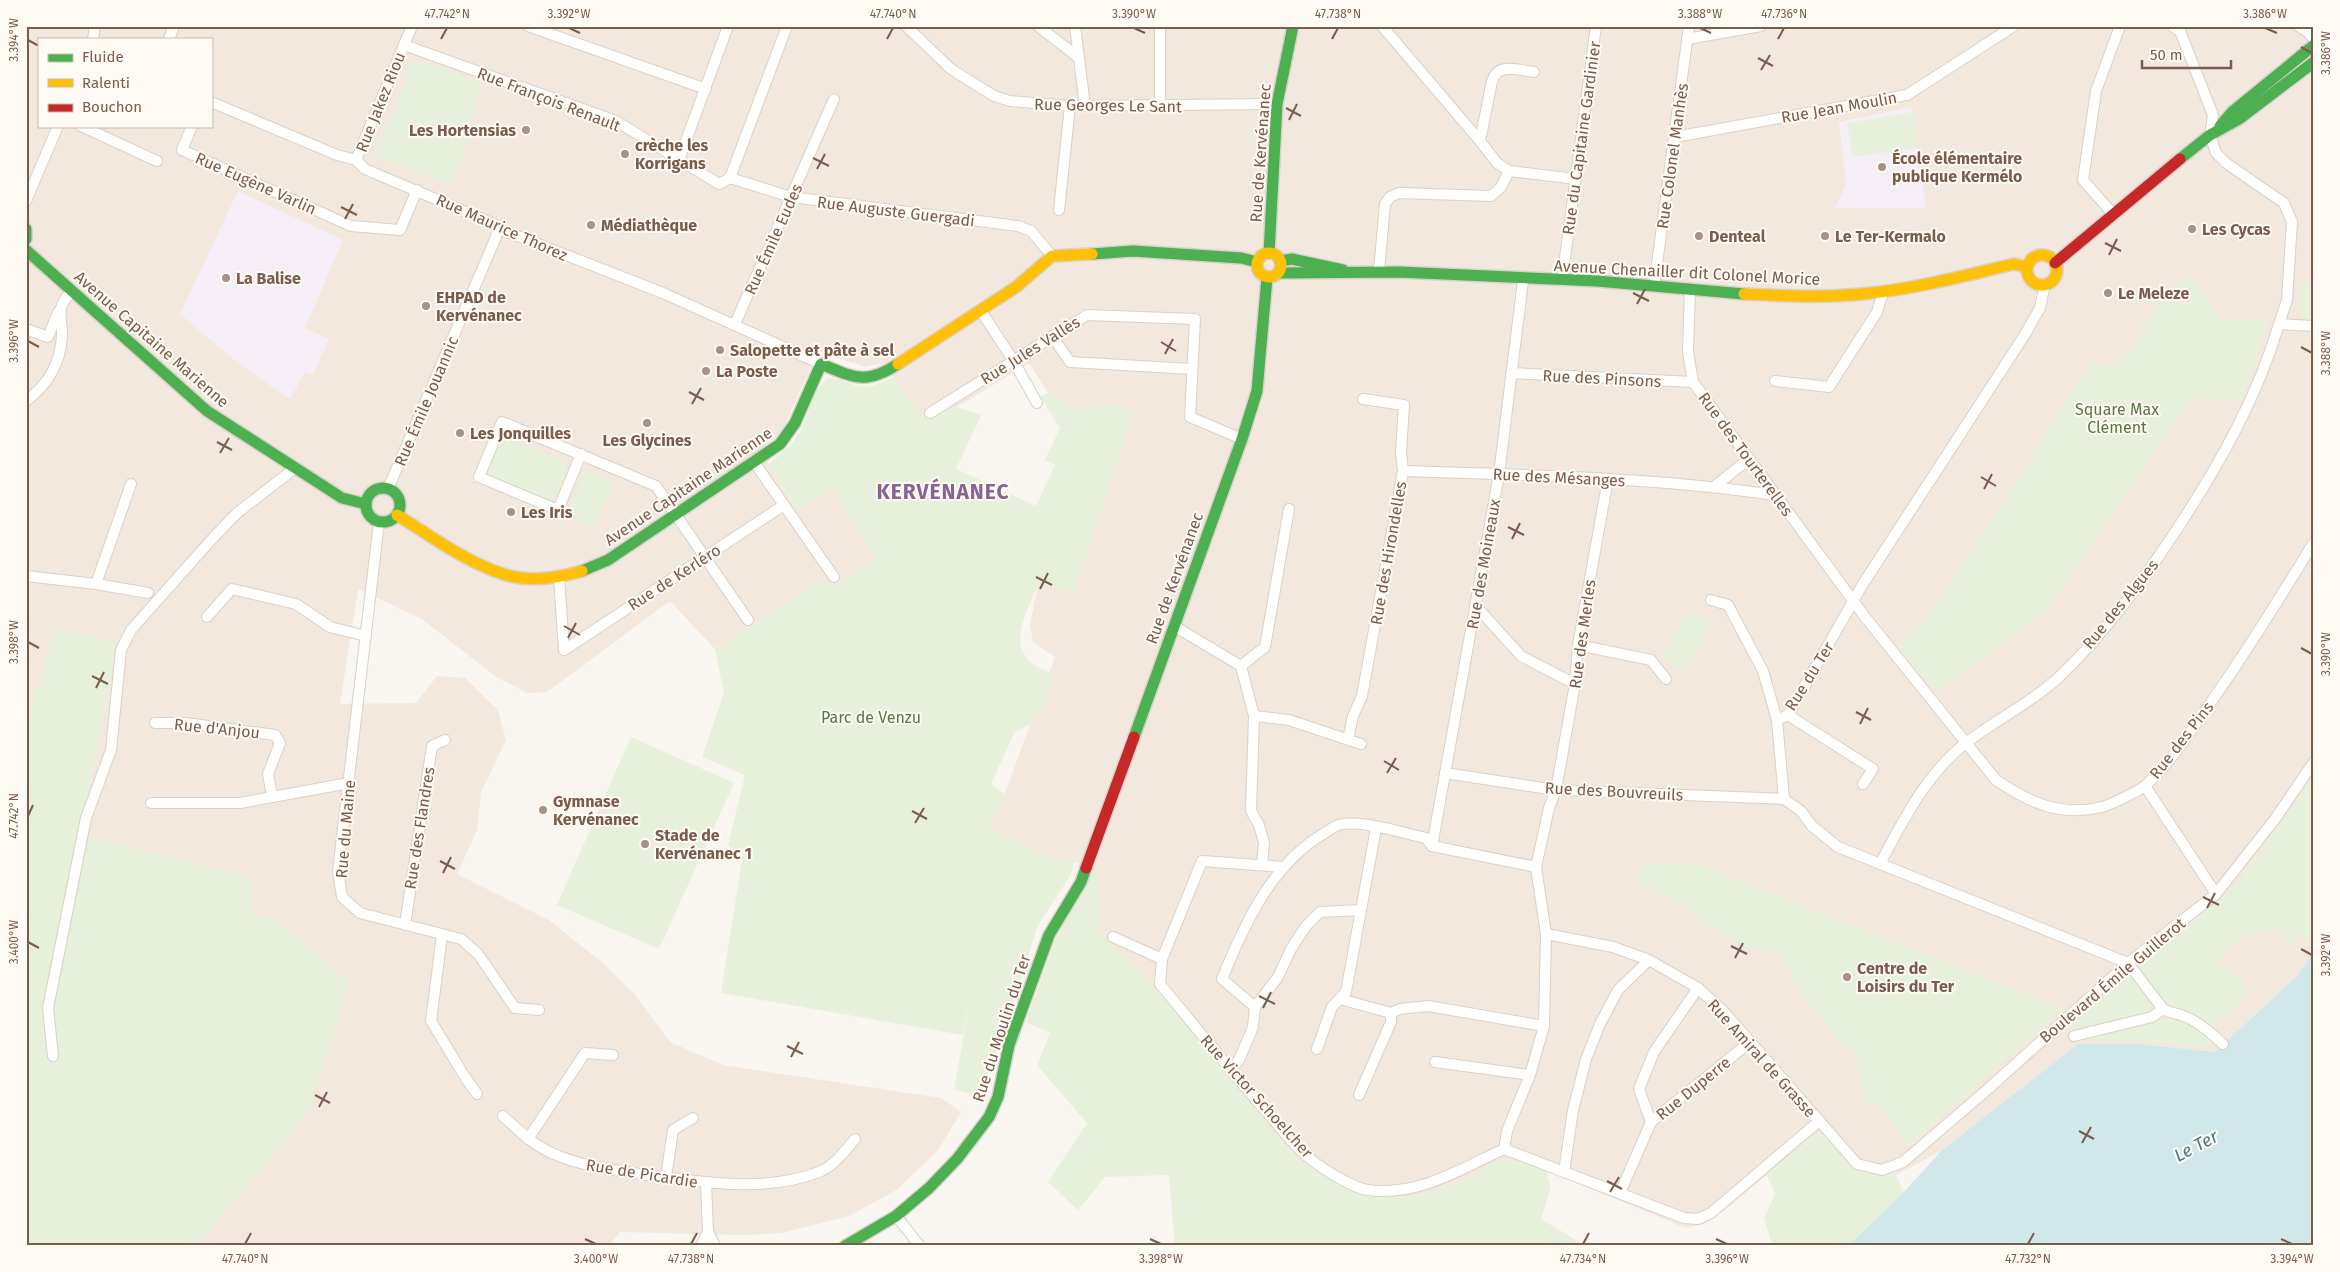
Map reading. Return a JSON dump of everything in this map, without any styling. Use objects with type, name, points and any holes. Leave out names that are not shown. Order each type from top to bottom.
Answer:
[{"type":"street","points":[[169,38],[174,26]]},
{"type":"street","name":"Rue Jakez Riou","points":[[356,160],[412,26]]},
{"type":"street","points":[[528,26],[706,89]]},
{"type":"street","points":[[679,160],[728,26]]},
{"type":"street","points":[[730,178],[787,26]]},
{"type":"street","name":"Rue Georges Le Sant","points":[[906,26],[951,69],[994,96],[1028,104],[1070,106],[1277,104]]},
{"type":"street","points":[[1038,26],[1079,58]]},
{"type":"street","points":[[1075,26],[1085,106]]},
{"type":"street","points":[[1160,26],[1160,106]]},
{"type":"street","name":"Rue de Kervénanec","points":[[1269,253],[1277,104],[1292,26]]},
{"type":"street","points":[[1382,26],[1497,163],[1509,171],[1576,179]]},
{"type":"street","name":"Rue du Capitaine Gardinier","points":[[1562,280],[1596,26]]},
{"type":"street","name":"Rue Colonel Manhès","points":[[1654,286],[1689,26]]},
{"type":"street","points":[[1687,39],[1698,26]]},
{"type":"street","points":[[1687,39],[1761,26]]},
{"type":"street","name":"Rue Jean Moulin","points":[[1675,137],[1907,95],[2014,26]]},
{"type":"street","points":[[2114,214],[2083,180],[2096,91],[2120,26]]},
{"type":"street","points":[[2172,26],[2180,31],[2214,115],[2214,133]]},
{"type":"street","points":[[2298,26],[2308,32],[2314,40]]},
{"type":"street","name":"Rue François Renault","points":[[404,45],[616,121],[719,184],[730,178]]},
{"type":"street","points":[[2214,133],[2232,112],[2314,45]]},
{"type":"street","points":[[2055,263],[2214,133],[2239,119],[2314,62]]},
{"type":"street","points":[[1480,141],[1492,81],[1496,73],[1504,68],[1534,72]]},
{"type":"street","name":"Rue Émile Eudes","points":[[735,324],[834,99]]},
{"type":"street","name":"Rue Maurice Thorez","points":[[212,102],[337,155],[356,160],[365,168],[494,224],[497,228],[663,293],[821,364]]},
{"type":"street","points":[[1059,210],[1070,106]]},
{"type":"street","points":[[26,200],[57,128]]},
{"type":"street","points":[[85,128],[156,161]]},
{"type":"street","name":"Rue Eugène Varlin","points":[[191,128],[182,150],[352,226],[400,230],[417,190]]},
{"type":"street","name":"Rue des Algues","points":[[1880,864],[1908,811],[1930,779],[1966,743],[2056,679],[2109,622],[2155,563],[2208,482],[2234,436],[2257,385],[2287,300],[2292,222],[2284,203],[2216,153],[2214,133]]},
{"type":"street","points":[[1378,271],[1384,204],[1390,197],[1399,194],[1491,196],[1501,187],[1509,171]]},
{"type":"street","name":"Rue Auguste Guergadi","points":[[730,178],[791,197],[1018,226],[1031,231],[1052,256]]},
{"type":"street","name":"Rue Émile Jouannic","points":[[388,489],[496,237],[497,228]]},
{"type":"street","points":[[26,229],[26,239]]},
{"type":"street","name":"Avenue Capitaine Marienne","points":[[26,250],[70,292],[207,411],[294,469],[342,498],[366,504]]},
{"type":"street","points":[[821,364],[848,376],[866,380],[880,376],[981,311],[1037,271],[1052,256],[1133,251],[1241,258],[1257,262]]},
{"type":"street","points":[[1269,253],[1275,255],[1280,261],[1278,273],[1267,278],[1258,271],[1257,262],[1260,256],[1269,253]]},
{"type":"street","points":[[2039,254],[2048,256],[2055,263],[2056,276],[2045,284],[2031,280],[2027,267],[2031,259],[2039,254]]},
{"type":"street","name":"Avenue Chenailler dit Colonel Morice","points":[[1280,261],[1292,259],[1343,270],[1523,281],[1562,280],[1690,290],[1806,295],[1882,292],[2014,264],[2027,267]]},
{"type":"street","name":"Avenue Chenailler dit Colonel Morice","points":[[1278,273],[1322,275],[1343,270]]},
{"type":"street","name":"Rue de Kervénanec","points":[[1081,882],[1258,391],[1267,278]]},
{"type":"street","name":"Rue des Moineaux","points":[[1432,846],[1499,474],[1523,281]]},
{"type":"street","name":"Rue du Ter","points":[[1784,799],[1777,720],[1788,714],[1854,601],[2024,336],[2040,308],[2045,284]]},
{"type":"street","name":"Rue des Tourterelles","points":[[1690,290],[1688,352],[1693,382],[1854,601]]},
{"type":"street","points":[[28,332],[48,337],[59,311],[70,292]]},
{"type":"street","points":[[1775,381],[1829,387],[1877,312],[1882,292]]},
{"type":"street","points":[[26,401],[47,382],[56,364],[62,335],[59,311]]},
{"type":"street","points":[[981,311],[1014,360],[1037,403]]},
{"type":"street","name":"Rue Jules Vallès","points":[[930,413],[1087,315],[1195,320],[1190,417],[1242,438]]},
{"type":"street","points":[[2279,324],[2314,326]]},
{"type":"street","points":[[1052,336],[1070,362],[1192,369]]},
{"type":"street","name":"Avenue Capitaine Marienne","points":[[397,514],[465,556],[506,575],[532,578],[559,578],[608,560],[780,444],[789,434],[821,364]]},
{"type":"street","name":"Rue des Pinsons","points":[[1511,373],[1693,382]]},
{"type":"street","name":"Rue des Hirondelles","points":[[1348,739],[1353,716],[1362,696],[1403,472],[1401,452],[1404,405],[1362,399]]},
{"type":"street","points":[[581,454],[558,510],[479,477],[502,422],[581,454],[656,486],[666,498],[674,516],[748,620]]},
{"type":"street","points":[[1714,486],[1749,459]]},
{"type":"street","points":[[754,462],[834,577]]},
{"type":"street","points":[[54,1056],[48,1008],[86,818],[111,750],[121,650],[131,630],[212,539],[237,513],[294,469]]},
{"type":"street","name":"Rue des Mésanges","points":[[1403,472],[1608,479],[1714,486],[1775,495]]},
{"type":"street","name":"Rue des Merles","points":[[1536,867],[1549,808],[1556,790],[1575,684],[1578,645],[1608,479]]},
{"type":"street","points":[[96,584],[131,484]]},
{"type":"street","points":[[382,488],[388,489],[399,500],[397,514],[392,519],[379,522],[371,517],[366,504],[371,493],[382,488]]},
{"type":"street","name":"Rue de Kerléro","points":[[559,578],[564,650],[784,505]]},
{"type":"street","points":[[1241,666],[1265,647],[1289,509]]},
{"type":"street","name":"Rue du Maine","points":[[379,522],[338,871],[342,897],[360,913],[461,940],[478,954],[515,1008],[540,1010]]},
{"type":"street","name":"Rue des Pins","points":[[1854,601],[1996,780],[2019,795],[2046,808],[2076,810],[2103,806],[2145,786],[2184,741],[2218,692],[2269,616],[2314,542]]},
{"type":"street","points":[[26,576],[96,584],[148,593]]},
{"type":"street","points":[[207,617],[232,589],[296,604],[330,627],[366,636]]},
{"type":"street","points":[[1711,600],[1728,605],[1762,671],[1777,720]]},
{"type":"street","points":[[1475,605],[1521,656],[1575,684]]},
{"type":"street","points":[[1174,626],[1241,666],[1254,716],[1251,811],[1259,825],[1264,842],[1262,865]]},
{"type":"street","points":[[1578,645],[1651,660],[1666,680]]},
{"type":"street","points":[[1788,714],[1873,769],[1863,784]]},
{"type":"street","points":[[1254,716],[1289,720],[1361,744]]},
{"type":"street","name":"Rue d'Anjou","points":[[155,723],[186,723],[275,735],[280,743],[268,774],[272,796]]},
{"type":"street","name":"Rue des Flandres","points":[[405,925],[432,746],[445,740]]},
{"type":"street","name":"Boulevard Émile Guillerot","points":[[1882,1170],[1903,1162],[2128,962],[2216,894],[2275,818],[2314,762]]},
{"type":"street","name":"Rue des Bouvreuils","points":[[1445,773],[1556,790],[1784,799]]},
{"type":"street","points":[[151,803],[240,803],[349,782]]},
{"type":"street","points":[[2145,786],[2216,894]]},
{"type":"street","points":[[1784,799],[1801,811],[1812,826],[1838,847],[2128,962],[2164,1009],[2170,1014],[2187,1017],[2209,1031],[2223,1044]]},
{"type":"street","points":[[1255,1006],[1222,979],[1244,926],[1284,867],[1316,839],[1341,824],[1356,824],[1426,838],[1432,846],[1536,867],[1546,934],[1544,1026],[1530,1075],[1507,1131],[1504,1149],[1684,1218],[1698,1219],[1711,1213],[1818,1122]]},
{"type":"street","points":[[1317,1049],[1332,1007],[1346,992],[1376,828]]},
{"type":"street","name":"Rue Victor Schoelcher","points":[[1284,867],[1202,861],[1162,959],[1160,984],[1230,1069],[1308,1157],[1338,1177],[1366,1190],[1402,1190],[1455,1174],[1504,1149]]},
{"type":"street","name":"Rue du Moulin du Ter","points":[[845,1246],[896,1216],[929,1188],[957,1159],[989,1116],[998,1097],[1009,1045],[1049,935],[1081,882]]},
{"type":"street","points":[[1230,1069],[1239,1060],[1253,1027],[1255,1006],[1278,977],[1291,948],[1306,926],[1320,912],[1361,910]]},
{"type":"street","points":[[442,934],[431,1021],[464,1077],[478,1094]]},
{"type":"street","name":"Rue Amiral de Grasse","points":[[1546,934],[1612,947],[1649,960],[1698,988],[1725,1013],[1818,1122],[1858,1164],[1882,1170]]},
{"type":"street","points":[[1113,938],[1162,959]]},
{"type":"street","points":[[1564,1172],[1573,1110],[1586,1059],[1600,1024],[1618,990],[1649,960]]},
{"type":"street","points":[[1651,1122],[1639,1089],[1654,1052],[1698,988]]},
{"type":"street","points":[[1340,999],[1391,1013],[1400,1009],[1428,1006],[1544,1026]]},
{"type":"street","points":[[2074,1036],[2152,1017],[2164,1009]]},
{"type":"street","points":[[1359,1095],[1390,1022],[1391,1013]]},
{"type":"street","name":"Rue Duperre","points":[[1620,1193],[1651,1122],[1750,1042]]},
{"type":"street","points":[[528,1139],[586,1053],[613,1055]]},
{"type":"street","points":[[1435,1062],[1530,1075]]},
{"type":"street","name":"Rue de Picardie","points":[[503,1116],[528,1139],[553,1154],[590,1167],[706,1183],[758,1184],[797,1179],[821,1171],[839,1158],[855,1139]]},
{"type":"street","points":[[666,1177],[672,1130],[693,1118]]},
{"type":"street","points":[[706,1183],[708,1232],[715,1246]]},
{"type":"street","points":[[896,1216],[920,1246]]},
{"type":"street","points":[[701,1246],[708,1232]]},
{"type":"shaded area","points":[[26,26],[2314,26],[2314,950],[2299,974],[2215,1052],[2138,1044],[2078,1044],[1941,1151],[1896,1175],[1877,1176],[1854,1169],[1826,1136],[1817,1134],[1717,1216],[1701,1225],[1685,1228],[1546,1170],[1497,1161],[1460,1182],[1407,1198],[1366,1195],[1335,1183],[1297,1159],[1179,1014],[1099,930],[1100,874],[1074,861],[1056,861],[988,829],[1005,793],[1055,657],[1033,642],[1030,625],[1038,584],[1074,592],[1113,405],[1077,408],[1048,393],[1029,363],[957,407],[924,418],[883,363],[865,367],[818,351],[781,433],[760,449],[797,510],[833,488],[876,558],[836,585],[818,583],[715,649],[670,601],[547,692],[527,693],[495,676],[422,619],[358,589],[340,704],[416,703],[437,676],[465,678],[498,710],[506,740],[481,792],[477,830],[457,874],[549,920],[604,964],[635,995],[670,1042],[723,1065],[941,1098],[961,1112],[938,1150],[898,1189],[849,1216],[781,1233],[745,1235],[620,1232],[608,1246],[198,1246],[26,989]]},
{"type":"shaded area","name":"École élémentaire publique Kermélo","points":[[1911,107],[1926,208],[1835,208],[1846,185],[1839,122]]},
{"type":"shaded area","points":[[238,191],[343,240],[305,328],[329,339],[313,375],[305,372],[290,399],[238,363],[180,314]]},
{"type":"green space","points":[[421,61],[484,83],[472,105],[477,109],[471,122],[476,125],[450,185],[375,155],[408,77],[402,74],[410,63]]},
{"type":"green space","points":[[1913,112],[1918,148],[1853,157],[1847,123]]},
{"type":"green space","name":"Square Max Clément","points":[[2192,278],[2222,320],[2269,320],[2242,400],[2192,398],[2044,614],[1936,692],[1898,647],[1929,617],[2091,363],[2107,367],[2120,364],[2172,286]]},
{"type":"green space","points":[[2299,284],[2314,284],[2314,318],[2305,317],[2298,312]]},
{"type":"green space","name":"Parc de Venzu","points":[[893,377],[924,418],[957,407],[981,415],[956,469],[1036,506],[1055,465],[1045,460],[1060,428],[1040,397],[1048,393],[1077,408],[1113,405],[1134,412],[1074,592],[1038,584],[1023,622],[1020,642],[1023,652],[1030,662],[1052,674],[1043,709],[1029,725],[1014,733],[991,784],[1005,794],[988,829],[1056,861],[1074,861],[1070,876],[1037,927],[1015,999],[981,1096],[954,1090],[973,982],[963,1035],[721,993],[743,854],[728,846],[745,775],[702,757],[724,693],[715,649],[818,583],[836,585],[876,558],[833,488],[797,510],[769,463],[787,449],[798,435],[815,396],[827,378],[864,387],[876,385]]},
{"type":"green space","points":[[505,436],[565,462],[568,468],[556,496],[549,499],[486,476],[501,438]]},
{"type":"green space","points":[[585,470],[614,483],[593,528],[564,516]]},
{"type":"green space","points":[[1693,611],[1706,621],[1714,620],[1690,662],[1679,669],[1661,656],[1687,614]]},
{"type":"green space","points":[[56,628],[117,643],[80,835],[249,878],[253,918],[273,918],[350,983],[309,1111],[198,1246],[26,1246],[26,726]]},
{"type":"green space","name":"Stade de Kervénanec 1","points":[[631,737],[734,783],[659,949],[557,905]]},
{"type":"green space","points":[[2314,778],[2314,940],[2298,937],[2291,945],[2283,940],[2285,935],[2274,926],[2266,935],[2257,929],[2251,937],[2245,934],[2239,943],[2234,940],[2218,962],[2245,982],[2245,997],[2214,1026],[2201,1022],[2184,1009],[2170,1010],[2136,968],[2234,888]]},
{"type":"green space","points":[[1641,863],[1699,865],[2063,1009],[1909,1146],[1878,1103],[1868,1105],[1855,1055],[1841,1043],[1806,1000],[1778,952],[1745,947],[1708,925],[1690,908],[1634,881]]},
{"type":"green space","points":[[1093,870],[1100,874],[1099,930],[1179,1014],[1297,1159],[1335,1183],[1366,1195],[1407,1198],[1460,1182],[1497,1161],[1520,1161],[1546,1170],[1551,1187],[1541,1219],[1586,1246],[1175,1246],[1169,1175],[1105,1177],[1078,1210],[1048,1182],[1087,1123],[1037,1065],[1050,1033],[1026,1022],[1055,941]]},
{"type":"green space","points":[[2128,973],[2143,991],[2150,1009],[2141,1016],[2079,1030],[2073,1028],[2071,1022]]},
{"type":"green space","points":[[2182,1017],[2208,1036],[2208,1047],[2139,1041],[2082,1040],[2089,1035]]},
{"type":"green space","points":[[1817,1134],[1827,1139],[1849,1162],[1861,1171],[1876,1175],[1896,1175],[1904,1192],[1848,1246],[1771,1246],[1764,1218],[1775,1194],[1767,1175]]},
{"type":"water","name":"Le Ter","points":[[2314,950],[2314,1246],[1848,1246],[1904,1192],[1941,1151],[2078,1044],[2138,1044],[2215,1052],[2299,974]]},
{"type":"traffic: fast","points":[[1269,253],[1277,104],[1293,26]]},
{"type":"traffic: fast","points":[[2220,126],[2232,112],[2314,45]]},
{"type":"traffic: fast","points":[[2180,159],[2210,135],[2239,119],[2314,62]]},
{"type":"traffic: fast","points":[[26,229],[26,239]]},
{"type":"traffic: fast","points":[[26,250],[207,411],[342,498],[366,504]]},
{"type":"traffic: fast","points":[[1092,254],[1133,251],[1241,258],[1257,262]]},
{"type":"traffic: fast","points":[[1280,261],[1292,259],[1343,270]]},
{"type":"traffic: fast","points":[[1278,273],[1399,272],[1597,281],[1744,294]]},
{"type":"traffic: fast","points":[[1134,737],[1242,439],[1257,391],[1267,278]]},
{"type":"traffic: fast","points":[[582,571],[608,560],[780,444],[795,423],[821,364],[843,373],[860,377],[877,375],[898,364]]},
{"type":"traffic: fast","points":[[383,488],[395,493],[400,505],[395,517],[383,522],[371,517],[366,505],[371,493],[383,488]]},
{"type":"traffic: fast","points":[[845,1246],[896,1216],[929,1188],[957,1159],[989,1117],[998,1097],[1009,1045],[1049,935],[1081,882],[1086,868]]},
{"type":"traffic: slow","points":[[1269,253],[1278,256],[1281,265],[1278,274],[1269,277],[1260,274],[1257,265],[1260,256],[1269,253]]},
{"type":"traffic: slow","points":[[898,364],[1016,287],[1052,256],[1092,254]]},
{"type":"traffic: slow","points":[[2042,255],[2053,259],[2057,270],[2053,281],[2042,285],[2031,281],[2027,270],[2031,259],[2042,255]]},
{"type":"traffic: slow","points":[[1744,294],[1855,295],[1925,285],[2014,264],[2027,267]]},
{"type":"traffic: slow","points":[[397,515],[477,564],[506,575],[544,578],[582,571]]},
{"type":"traffic: jam","points":[[2055,263],[2180,159]]},
{"type":"traffic: jam","points":[[1086,868],[1134,737]]},
{"type":"place","name":"Les Hortensias","points":[[526,130]]},
{"type":"place","name":"crèche les Korrigans","points":[[625,154]]},
{"type":"place","name":"École élémentaire publique Kermélo","points":[[1882,167]]},
{"type":"place","name":"Médiathèque","points":[[591,225]]},
{"type":"place","name":"Les Cycas","points":[[2192,229]]},
{"type":"place","name":"Denteal","points":[[1699,236]]},
{"type":"place","name":"Le Ter-Kermalo","points":[[1825,236]]},
{"type":"place","name":"La Balise","points":[[226,278]]},
{"type":"place","name":"Le Meleze","points":[[2108,293]]},
{"type":"place","name":"EHPAD de Kervénanec","points":[[426,306]]},
{"type":"place","name":"Salopette et pâte à sel","points":[[720,350]]},
{"type":"place","name":"La Poste","points":[[706,371]]},
{"type":"place","name":"Les Glycines","points":[[647,423]]},
{"type":"place","name":"Les Jonquilles","points":[[460,433]]},
{"type":"place","name":"Les Iris","points":[[511,512]]},
{"type":"place","name":"Gymnase Kervénanec","points":[[543,810]]},
{"type":"place","name":"Stade de Kervénanec 1","points":[[645,844]]},
{"type":"place","name":"Centre de Loisirs du Ter","points":[[1847,977]]},
{"type":"district","name":"KERVÉNANEC","points":[[943,492]]}]
